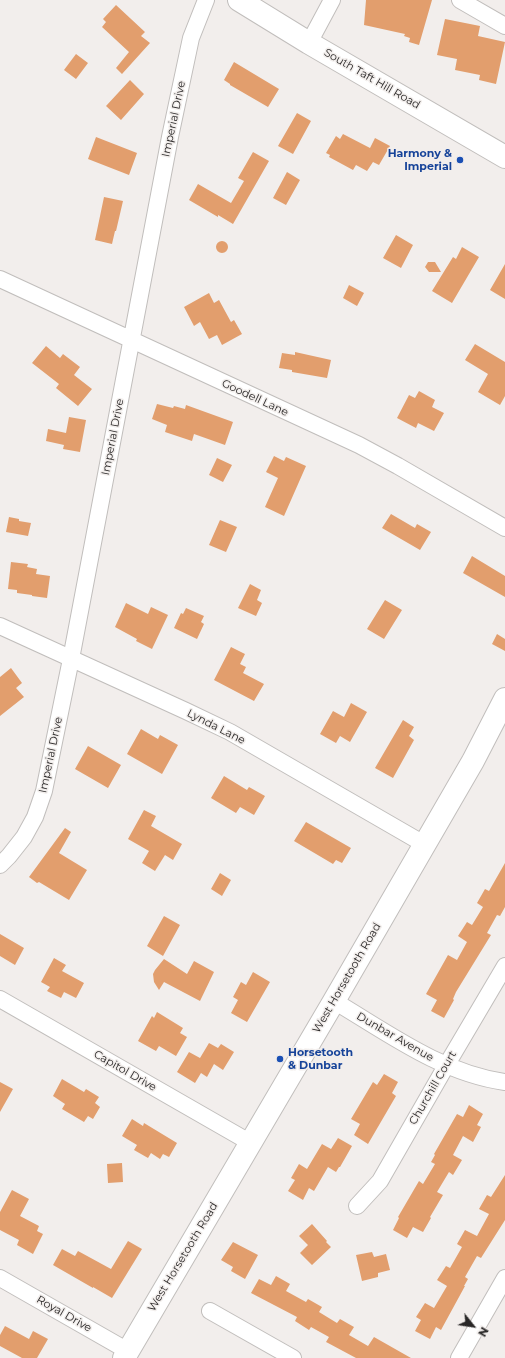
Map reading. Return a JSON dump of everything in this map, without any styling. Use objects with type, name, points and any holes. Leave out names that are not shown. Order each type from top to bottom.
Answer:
[{"type":"main road","name":"South Taft Hill Road","points":[[239,0],[309,43],[505,157]]},
{"type":"main road","name":"West Horsetooth Road","points":[[126,1354],[334,1001],[473,761],[505,699]]},
{"type":"street","name":"Imperial Drive","points":[[0,865],[10,856],[24,837],[35,817],[44,792],[71,659],[170,137],[191,38],[206,0]]},
{"type":"street","points":[[309,43],[332,0]]},
{"type":"street","points":[[470,3],[505,26]]},
{"type":"street","name":"Goodell Lane","points":[[0,279],[359,445],[505,528]]},
{"type":"street","name":"Lynda Lane","points":[[0,626],[230,732],[424,844]]},
{"type":"street","name":"Churchill Court","points":[[357,1206],[380,1181],[505,966]]},
{"type":"street","name":"Capitol Drive","points":[[0,999],[251,1142]]},
{"type":"street","name":"Dunbar Avenue","points":[[334,1001],[446,1066],[476,1076],[505,1082]]},
{"type":"street","name":"Royal Drive","points":[[0,1278],[126,1354]]},
{"type":"street","points":[[459,1358],[505,1278]]},
{"type":"street","points":[[210,1311],[293,1358]]},
{"type":"building","points":[[366,0],[432,0],[419,45],[409,42],[410,38],[404,36],[405,34],[364,25]]},
{"type":"building","points":[[116,5],[145,32],[141,36],[150,43],[122,74],[116,68],[129,52],[102,27],[106,22],[103,19]]},
{"type":"building","points":[[445,19],[480,26],[478,36],[505,42],[496,84],[479,80],[480,75],[455,70],[457,59],[437,55]]},
{"type":"building","points":[[76,54],[88,63],[76,79],[64,70]]},
{"type":"building","points":[[234,62],[279,89],[268,107],[224,80]]},
{"type":"building","points":[[130,80],[144,94],[121,120],[106,106]]},
{"type":"building","points":[[297,113],[311,121],[293,154],[278,146]]},
{"type":"building","points":[[343,134],[370,148],[375,138],[390,146],[379,165],[373,162],[367,171],[356,165],[353,170],[329,157],[330,155],[326,153],[336,136],[340,139]]},
{"type":"building","points":[[96,137],[137,153],[129,175],[88,159]]},
{"type":"building","points":[[253,152],[269,161],[233,224],[189,200],[198,184],[231,203],[244,181],[238,178]]},
{"type":"building","points":[[287,172],[300,180],[286,205],[273,198]]},
{"type":"building","points":[[104,197],[123,201],[112,244],[95,240]]},
{"type":"building","points":[[396,235],[413,245],[401,268],[383,258]]},
{"type":"building","points":[[222,241],[226,243],[228,247],[226,251],[222,253],[218,251],[216,247],[218,243]]},
{"type":"building","points":[[462,247],[479,257],[452,303],[432,291],[453,257],[456,259]]},
{"type":"building","points":[[428,262],[435,262],[441,272],[429,272],[425,267]]},
{"type":"building","points":[[505,264],[505,299],[490,290]]},
{"type":"building","points":[[349,285],[364,293],[357,306],[343,298]]},
{"type":"building","points":[[209,293],[214,303],[219,300],[231,322],[234,320],[242,334],[222,345],[217,335],[209,339],[200,322],[194,326],[184,307]]},
{"type":"building","points":[[475,344],[505,362],[505,396],[500,405],[478,392],[488,374],[465,360]]},
{"type":"building","points":[[46,346],[60,358],[63,354],[80,367],[74,375],[92,389],[78,406],[56,388],[59,384],[32,363]]},
{"type":"building","points":[[295,352],[331,360],[327,378],[292,372],[292,370],[279,368],[282,353],[295,355]]},
{"type":"building","points":[[419,391],[435,400],[432,407],[444,413],[434,431],[418,423],[416,428],[397,418],[409,395],[415,398]]},
{"type":"building","points":[[157,404],[185,409],[186,405],[233,422],[225,445],[194,434],[192,441],[165,432],[167,425],[152,419]]},
{"type":"building","points":[[69,417],[86,420],[80,452],[63,449],[64,445],[46,441],[48,429],[66,433]]},
{"type":"building","points":[[274,456],[284,461],[286,457],[306,466],[284,516],[265,507],[278,478],[266,472]]},
{"type":"building","points":[[217,458],[232,465],[223,482],[209,475]]},
{"type":"building","points":[[391,514],[415,528],[417,524],[431,532],[420,550],[382,528]]},
{"type":"building","points":[[9,517],[19,519],[19,521],[31,523],[28,536],[6,532]]},
{"type":"building","points":[[220,520],[237,527],[226,552],[209,545]]},
{"type":"building","points":[[472,556],[505,576],[505,597],[463,573]]},
{"type":"building","points":[[11,562],[28,564],[27,567],[37,569],[36,574],[50,576],[47,598],[17,593],[17,590],[8,589]]},
{"type":"building","points":[[250,584],[261,590],[257,600],[262,603],[256,616],[238,608]]},
{"type":"building","points":[[385,600],[402,610],[384,639],[367,629]]},
{"type":"building","points":[[126,603],[148,614],[151,607],[168,615],[152,649],[136,641],[137,639],[115,627]]},
{"type":"building","points":[[186,608],[204,616],[201,622],[204,624],[197,639],[174,628],[181,613],[183,614]]},
{"type":"building","points":[[497,634],[505,639],[505,651],[492,644]]},
{"type":"building","points":[[231,647],[245,654],[240,664],[246,667],[243,673],[264,684],[254,701],[214,680]]},
{"type":"building","points":[[11,668],[22,683],[16,688],[24,697],[0,716],[0,677]]},
{"type":"building","points":[[351,703],[367,712],[350,742],[340,736],[336,743],[320,734],[333,711],[344,717]]},
{"type":"building","points":[[403,720],[414,727],[409,736],[414,740],[393,778],[375,768]]},
{"type":"building","points":[[141,729],[158,739],[160,735],[178,745],[162,774],[127,754]]},
{"type":"building","points":[[88,746],[121,765],[108,788],[75,769]]},
{"type":"building","points":[[224,776],[247,790],[249,787],[265,796],[254,815],[240,807],[236,813],[211,798]]},
{"type":"building","points":[[144,810],[156,816],[151,826],[182,844],[173,860],[165,855],[155,871],[142,863],[149,851],[128,839]]},
{"type":"building","points":[[306,822],[351,848],[342,863],[336,860],[333,864],[294,841]]},
{"type":"building","points":[[65,828],[71,832],[59,853],[87,870],[69,900],[39,882],[37,883],[29,877]]},
{"type":"building","points":[[505,863],[505,907],[500,916],[497,915],[487,933],[491,935],[456,992],[453,999],[454,1000],[444,1018],[431,1011],[437,1000],[426,994],[448,955],[457,960],[467,942],[458,936],[467,922],[472,925],[483,907],[477,903],[485,889],[489,891]]},
{"type":"building","points":[[220,873],[231,880],[222,896],[211,889]]},
{"type":"building","points":[[164,916],[180,925],[163,956],[147,946]]},
{"type":"building","points":[[0,934],[24,948],[15,965],[0,956]]},
{"type":"building","points":[[54,958],[66,965],[62,971],[84,983],[76,998],[64,992],[61,998],[47,991],[50,987],[41,982]]},
{"type":"building","points":[[164,959],[187,974],[194,961],[214,972],[200,1001],[164,982],[159,990],[154,982],[153,974]]},
{"type":"building","points":[[253,972],[270,982],[247,1022],[231,1013],[238,1000],[233,997],[241,982],[246,985]]},
{"type":"building","points":[[157,1012],[183,1028],[180,1033],[187,1037],[176,1056],[159,1046],[156,1051],[138,1041],[152,1016],[154,1018]]},
{"type":"building","points":[[209,1043],[218,1048],[221,1044],[234,1052],[223,1070],[214,1064],[207,1077],[201,1073],[195,1083],[177,1072],[189,1052],[200,1058]]},
{"type":"building","points":[[384,1074],[398,1082],[392,1093],[396,1096],[368,1144],[354,1135],[360,1124],[351,1119],[373,1082],[377,1085]]},
{"type":"building","points":[[62,1079],[84,1092],[86,1089],[99,1097],[95,1103],[100,1107],[93,1119],[88,1116],[84,1122],[62,1109],[65,1104],[53,1096]]},
{"type":"building","points":[[0,1082],[13,1089],[0,1112]]},
{"type":"building","points":[[469,1105],[483,1114],[477,1125],[481,1127],[473,1142],[463,1136],[453,1155],[462,1160],[453,1175],[449,1172],[437,1192],[443,1195],[423,1232],[413,1227],[407,1238],[393,1230],[399,1218],[398,1217],[419,1181],[423,1184],[435,1164],[431,1162],[435,1155],[434,1154],[457,1114],[463,1117]]},
{"type":"building","points":[[132,1119],[143,1126],[144,1123],[177,1143],[169,1157],[163,1154],[160,1159],[151,1153],[148,1158],[134,1150],[137,1145],[122,1136]]},
{"type":"building","points":[[338,1138],[352,1146],[336,1172],[328,1167],[314,1191],[309,1188],[303,1200],[288,1191],[295,1180],[291,1178],[299,1164],[307,1169],[322,1144],[331,1149]]},
{"type":"building","points":[[122,1163],[123,1182],[108,1183],[107,1164]]},
{"type":"building","points":[[505,1175],[505,1220],[481,1258],[477,1256],[465,1277],[468,1279],[465,1286],[441,1330],[436,1327],[430,1339],[415,1331],[421,1320],[416,1317],[425,1303],[434,1308],[447,1286],[437,1280],[446,1266],[450,1268],[462,1247],[457,1244],[465,1230],[477,1236],[489,1214],[479,1209],[487,1195],[491,1197]]},
{"type":"building","points":[[12,1190],[29,1199],[20,1216],[39,1226],[37,1231],[43,1234],[33,1254],[17,1245],[19,1240],[0,1230],[0,1212]]},
{"type":"building","points":[[312,1224],[331,1247],[312,1265],[300,1253],[308,1245],[299,1236]]},
{"type":"building","points":[[128,1241],[142,1249],[112,1298],[53,1265],[62,1249],[75,1256],[78,1251],[111,1269]]},
{"type":"building","points":[[233,1242],[258,1255],[245,1279],[231,1271],[233,1267],[221,1260]]},
{"type":"building","points":[[372,1252],[374,1257],[386,1254],[390,1270],[378,1273],[378,1277],[362,1281],[356,1255]]},
{"type":"building","points":[[276,1276],[290,1284],[286,1291],[306,1302],[308,1299],[322,1307],[319,1312],[337,1323],[340,1319],[354,1327],[349,1335],[368,1346],[374,1337],[411,1358],[356,1358],[326,1342],[329,1337],[311,1327],[309,1330],[295,1321],[297,1317],[251,1293],[259,1279],[271,1285]]},
{"type":"building","points":[[5,1326],[29,1339],[33,1331],[48,1339],[37,1358],[22,1358],[0,1346],[0,1335]]},
{"type":"place","name":"Harmony & Imperial","points":[[460,160]]},
{"type":"place","name":"Horsetooth & Dunbar","points":[[280,1059]]}]
